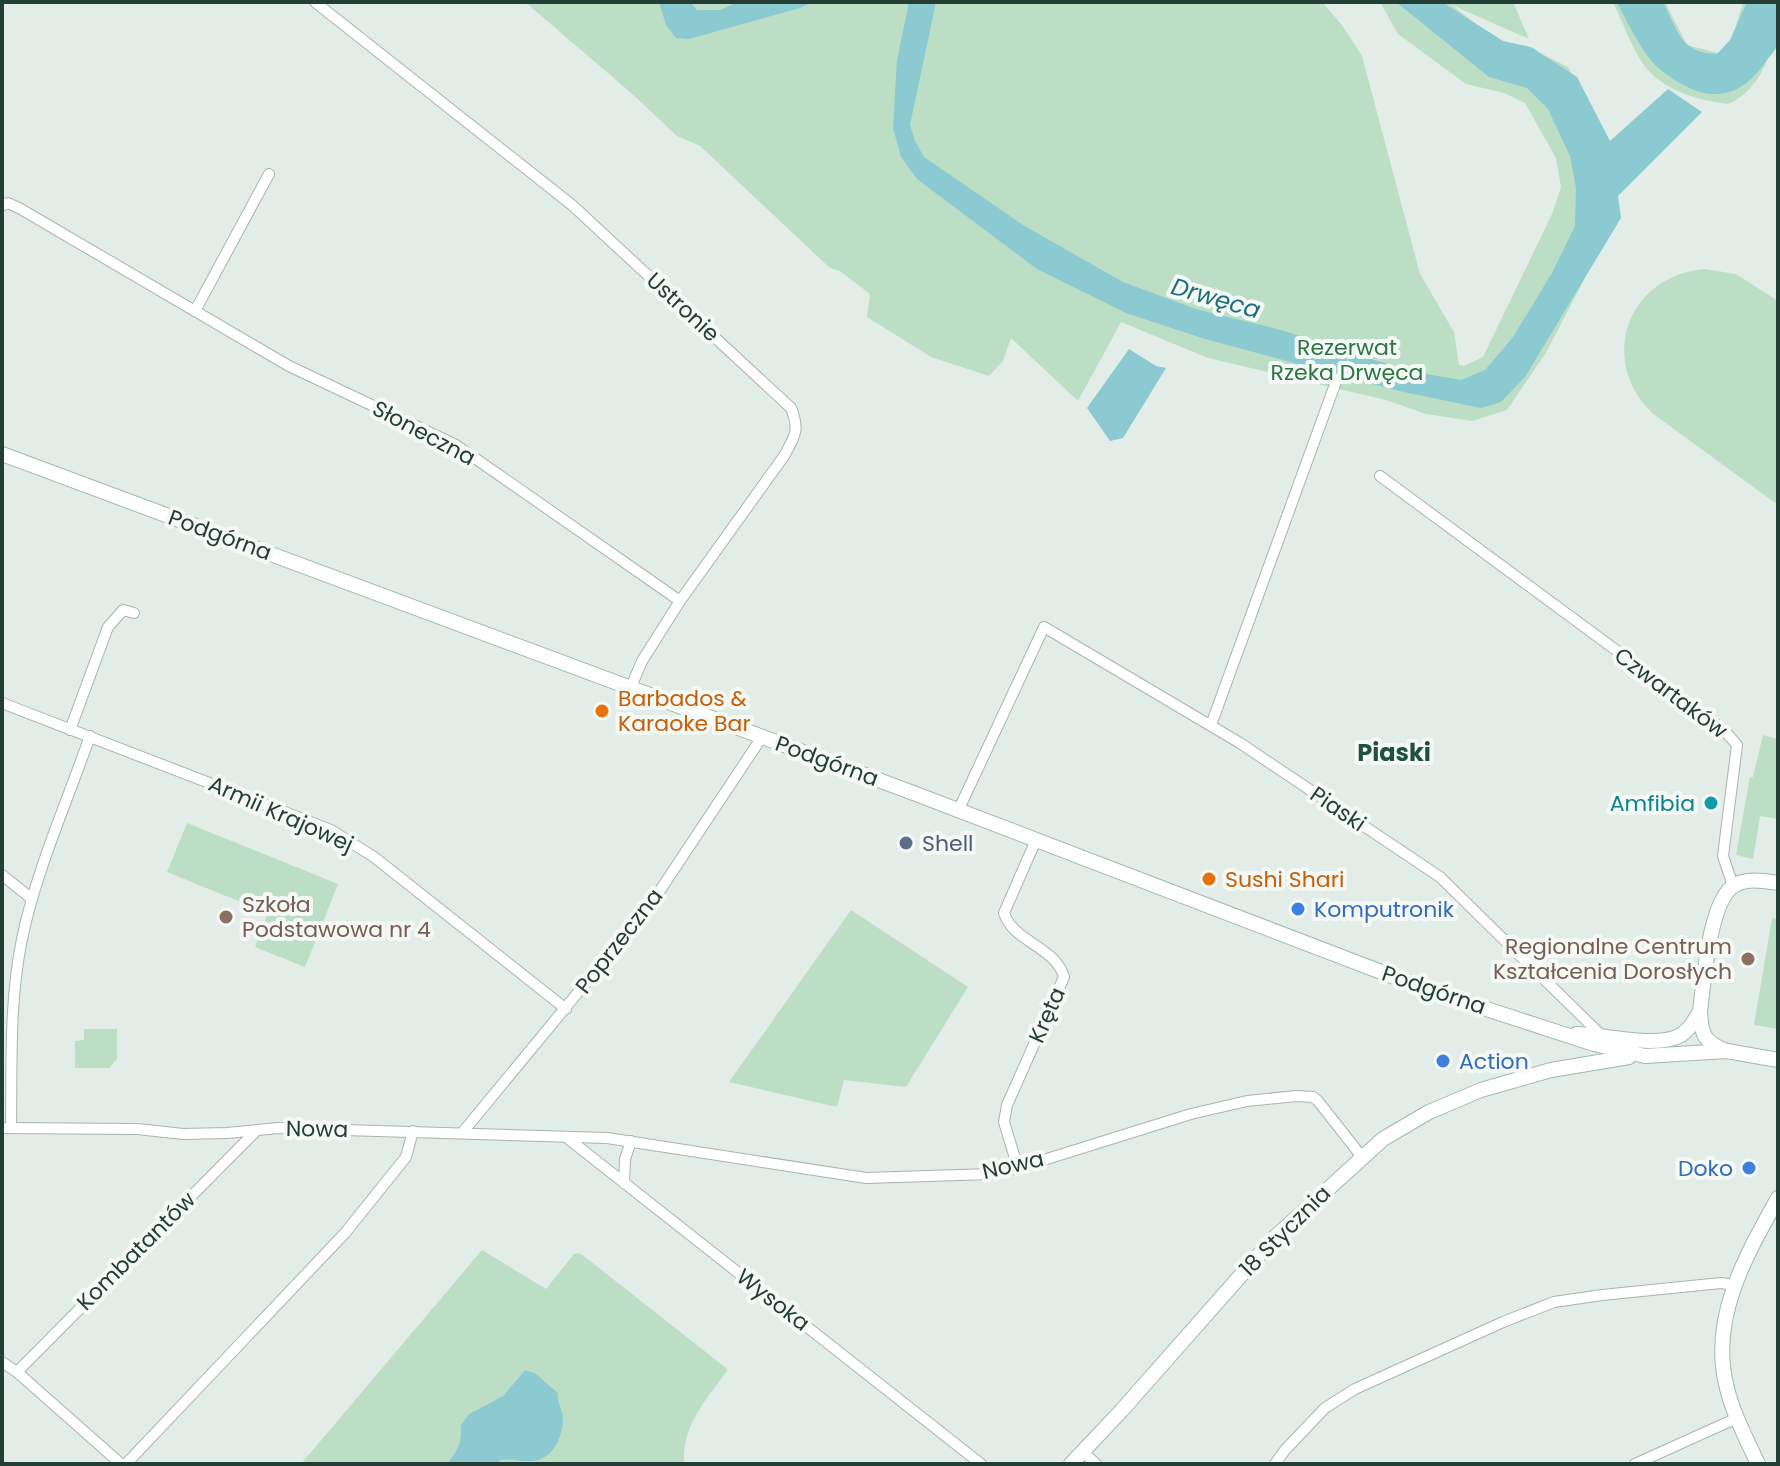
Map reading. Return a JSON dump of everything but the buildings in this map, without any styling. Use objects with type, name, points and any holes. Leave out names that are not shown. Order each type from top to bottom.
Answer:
[{"type":"main road","name":"Podgórna","points":[[2,454],[631,687],[1431,991],[1563,1033],[1603,1038]]},
{"type":"main road","points":[[1778,883],[1747,881],[1733,886],[1723,897],[1718,909],[1700,1011],[1702,1030],[1712,1046],[1778,1060]]},
{"type":"main road","points":[[1603,1038],[1672,1039],[1686,1030],[1700,1011]]},
{"type":"main road","points":[[1603,1038],[1645,1056],[1727,1051]]},
{"type":"main road","name":"18 Stycznia","points":[[1551,1070],[1603,1038]]},
{"type":"main road","name":"18 Stycznia","points":[[1071,1464],[1273,1239],[1383,1139],[1438,1108],[1481,1090],[1551,1070],[1645,1056]]},
{"type":"main road","points":[[1758,1464],[1726,1385],[1722,1358],[1724,1327],[1744,1259],[1778,1198]]},
{"type":"street","name":"Ustronie","points":[[315,2],[572,205],[791,408],[797,422],[796,434],[784,456],[680,601],[642,661],[631,687]]},
{"type":"street","points":[[195,311],[269,174]]},
{"type":"street","name":"Słoneczna","points":[[2,206],[8,203],[19,208],[289,366],[456,445],[680,601]]},
{"type":"street","points":[[1211,725],[1337,379]]},
{"type":"street","name":"Czwartaków","points":[[1380,476],[1731,737],[1737,745],[1723,856],[1733,886]]},
{"type":"street","points":[[70,730],[108,627],[123,610],[134,613]]},
{"type":"street","name":"Piaski","points":[[958,811],[1044,627],[1211,725],[1440,877],[1603,1038]]},
{"type":"street","name":"Armii Krajowej","points":[[2,703],[331,830],[374,857],[566,1009]]},
{"type":"street","points":[[6,1128],[11,1016],[22,939],[32,899],[90,736]]},
{"type":"street","name":"Poprzeczna","points":[[462,1133],[651,904],[762,737]]},
{"type":"street","name":"Kręta","points":[[1018,1168],[1004,1122],[1007,1105],[1064,977],[1060,965],[1009,925],[1004,913],[1036,840]]},
{"type":"street","points":[[2,875],[32,899]]},
{"type":"street","name":"Nowa","points":[[6,1128],[137,1129],[183,1134],[278,1128],[566,1137],[631,1141],[866,1178],[990,1174],[1191,1114],[1247,1101],[1296,1096],[1313,1097],[1318,1101],[1362,1157]]},
{"type":"street","name":"Kombatantów","points":[[17,1372],[256,1131]]},
{"type":"street","points":[[3,1364],[17,1372],[123,1464],[345,1233],[406,1157],[413,1131]]},
{"type":"street","name":"Wysoka","points":[[566,1137],[981,1464]]},
{"type":"street","points":[[624,1183],[625,1159],[631,1141]]},
{"type":"street","points":[[1275,1464],[1325,1408],[1355,1389],[1515,1317],[1554,1302],[1721,1283],[1734,1285]]},
{"type":"street","points":[[1635,1464],[1737,1418]]},
{"type":"street","points":[[1083,1452],[1096,1464]]},
{"type":"green space","name":"Rezerwat Rzeka Drwęca","points":[[525,2],[1322,2],[1362,56],[1420,274],[1454,332],[1459,365],[1464,366],[1483,357],[1552,214],[1561,187],[1556,158],[1525,103],[1504,93],[1466,84],[1398,34],[1380,2],[1513,2],[1529,39],[1452,5],[1501,44],[1538,52],[1568,67],[1605,133],[1608,213],[1586,276],[1547,351],[1507,410],[1472,421],[1426,414],[1386,400],[1208,358],[1121,322],[1078,401],[1011,338],[1003,361],[989,376],[931,357],[867,317],[870,294],[840,271],[830,268],[700,146],[677,136]]},
{"type":"green space","points":[[1613,2],[1665,2],[1687,45],[1718,53],[1731,42],[1743,2],[1778,2],[1767,61],[1751,87],[1728,104],[1682,93],[1661,82],[1644,65],[1635,50]]},
{"type":"green space","points":[[1705,269],[1736,274],[1778,301],[1778,505],[1652,413],[1635,392],[1626,369],[1624,345],[1629,323],[1640,303],[1656,286],[1678,275]]},
{"type":"green space","points":[[1763,735],[1778,739],[1778,819],[1760,816],[1753,859],[1736,855],[1750,777],[1753,777]]},
{"type":"green space","points":[[187,823],[338,884],[305,967],[255,947],[268,913],[167,872]]},
{"type":"green space","points":[[851,910],[968,987],[906,1087],[844,1080],[837,1107],[729,1082]]},
{"type":"green space","points":[[1772,918],[1778,919],[1778,1029],[1754,1025]]},
{"type":"green space","points":[[84,1029],[117,1029],[117,1059],[109,1068],[75,1068],[75,1041],[84,1040]]},
{"type":"green space","points":[[482,1250],[546,1289],[574,1254],[580,1253],[726,1368],[727,1371],[691,1425],[684,1450],[684,1464],[498,1464],[500,1460],[543,1456],[555,1446],[559,1437],[563,1418],[558,1393],[535,1373],[525,1370],[503,1396],[469,1414],[461,1425],[460,1442],[447,1464],[301,1464]]},
{"type":"water","points":[[659,2],[690,2],[697,10],[720,10],[738,2],[811,2],[800,8],[689,39],[676,38],[666,25]]},
{"type":"water","points":[[909,2],[936,2],[910,125],[915,141],[924,157],[1023,225],[1123,282],[1196,309],[1281,330],[1409,371],[1461,380],[1485,370],[1513,337],[1552,273],[1575,226],[1576,188],[1570,156],[1548,109],[1527,88],[1489,77],[1396,2],[1442,2],[1503,41],[1531,47],[1577,77],[1610,141],[1668,89],[1702,112],[1618,196],[1621,218],[1525,377],[1501,402],[1481,408],[1399,391],[1205,339],[1126,313],[1037,269],[917,179],[901,157],[893,128],[897,60]]},
{"type":"water","points":[[1617,2],[1663,2],[1677,31],[1688,45],[1695,50],[1717,54],[1730,40],[1747,2],[1778,2],[1777,46],[1755,75],[1743,85],[1730,92],[1704,93],[1676,81],[1648,57]]},
{"type":"water","points":[[1129,349],[1156,366],[1166,368],[1123,438],[1110,441],[1087,408]]},
{"type":"water","points":[[525,1370],[535,1373],[558,1393],[562,1426],[551,1452],[532,1461],[447,1464],[460,1442],[461,1425],[469,1414],[503,1396]]},
{"type":"place","name":"Barbados & Karaoke Bar","points":[[602,711]]},
{"type":"place","name":"Amfibia","points":[[1711,803]]},
{"type":"place","name":"Shell","points":[[906,843]]},
{"type":"place","name":"Sushi Shari","points":[[1209,879]]},
{"type":"place","name":"Komputronik","points":[[1298,909]]},
{"type":"place","name":"Szkoła Podstawowa nr 4","points":[[226,917]]},
{"type":"place","name":"Regionalne Centrum Kształcenia Dorosłych","points":[[1748,959]]},
{"type":"place","name":"Action","points":[[1443,1061]]},
{"type":"place","name":"Doko","points":[[1749,1168]]},
{"type":"district","name":"Piaski","points":[[1394,752]]},
{"type":"water label","name":"Drwęca","points":[[1216,298]]}]
